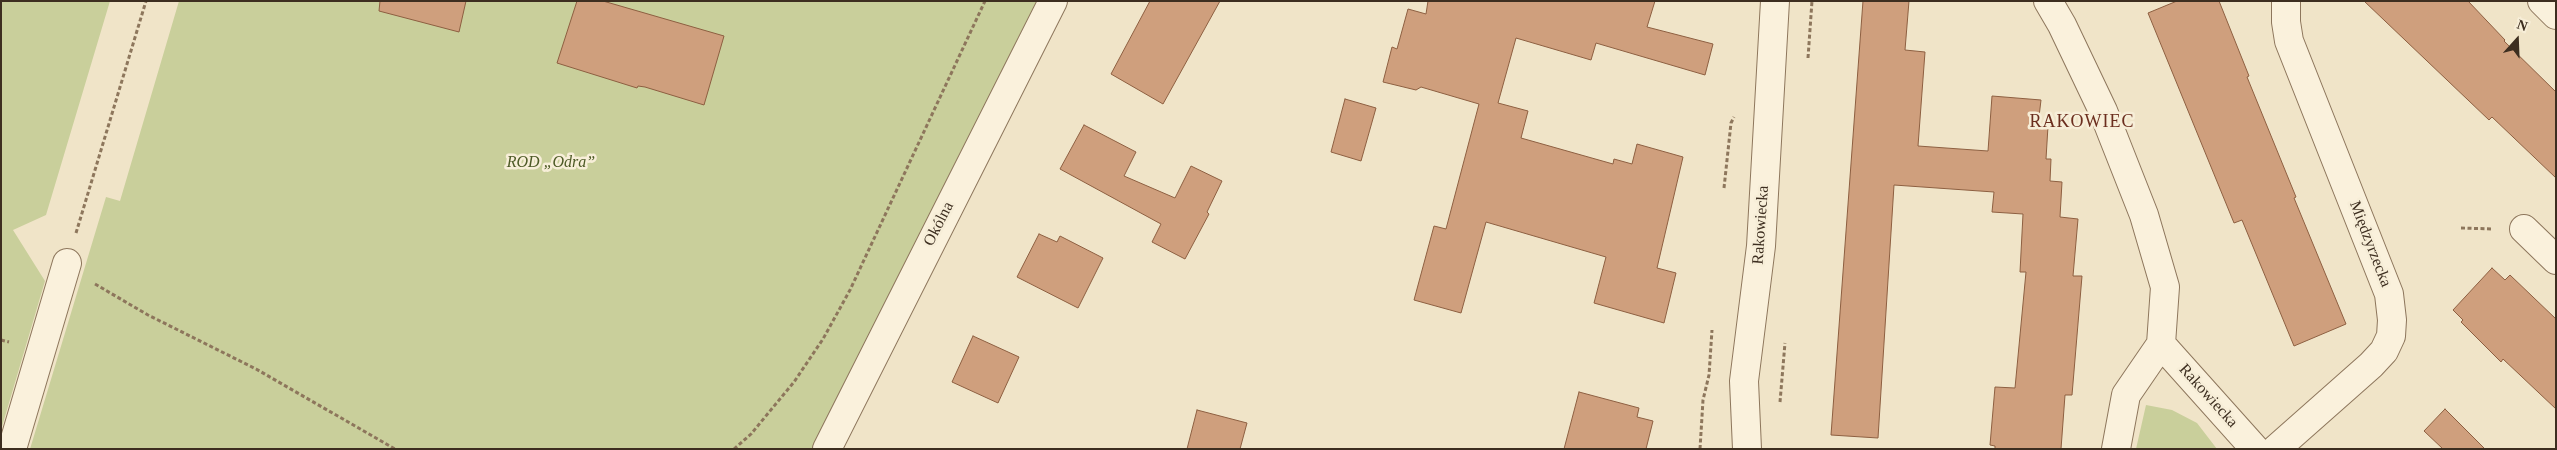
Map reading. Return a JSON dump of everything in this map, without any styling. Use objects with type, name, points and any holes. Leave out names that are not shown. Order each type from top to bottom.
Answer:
[{"type":"street","name":"Okólna","points":[[827,449],[1053,1]]},
{"type":"street","name":"Rakowiecka","points":[[1747,449],[1744,381],[1761,246],[1775,1]]},
{"type":"street","points":[[2048,1],[2062,25],[2103,111],[2144,215],[2165,287],[2161,344],[2126,395],[2116,449]]},
{"type":"street","name":"Międzyrzecka","points":[[2276,449],[2384,351],[2391,336],[2392,320],[2389,294],[2289,41],[2286,22],[2286,1]]},
{"type":"street","points":[[2542,1],[2556,15]]},
{"type":"street","points":[[2524,229],[2556,260]]},
{"type":"street","points":[[12,449],[67,264]]},
{"type":"street","name":"Rakowiecka","points":[[2161,344],[2255,449]]},
{"type":"path","points":[[146,1],[67,264],[101,288],[148,315],[256,369],[395,449]]},
{"type":"path","points":[[734,449],[750,434],[794,382],[823,339],[850,290],[985,1]]},
{"type":"path","points":[[1724,188],[1731,123]]},
{"type":"path","points":[[1700,449],[1703,400],[1709,375],[1712,330]]},
{"type":"green space","points":[[1,1],[110,1],[46,215],[13,230],[45,281],[1,430]]},
{"type":"green space","name":"ROD „Odra”","points":[[179,1],[1042,1],[961,151],[812,449],[30,449],[106,197],[120,201]]},
{"type":"green space","points":[[2146,405],[2172,410],[2197,423],[2217,449],[2136,449]]},
{"type":"building","points":[[380,1],[466,1],[459,32],[379,11]]},
{"type":"building","points":[[577,1],[603,1],[724,36],[704,105],[645,87],[638,86],[637,88],[557,63]]},
{"type":"building","points":[[1150,1],[1220,1],[1163,104],[1111,74]]},
{"type":"building","points":[[1428,1],[1655,1],[1647,27],[1713,44],[1705,75],[1596,43],[1591,60],[1516,38],[1498,103],[1528,111],[1521,138],[1613,164],[1614,159],[1632,164],[1637,144],[1683,157],[1657,268],[1676,273],[1664,323],[1594,303],[1606,257],[1486,222],[1461,313],[1414,300],[1434,226],[1446,229],[1479,104],[1421,87],[1416,90],[1383,82],[1392,47],[1397,49],[1408,9],[1426,14]]},
{"type":"building","points":[[1863,1],[1909,1],[1905,50],[1925,52],[1918,146],[1988,151],[1992,96],[2041,100],[2038,125],[2048,126],[2046,159],[2051,159],[2050,181],[2062,182],[2060,217],[2078,219],[2073,276],[2082,276],[2072,395],[2065,395],[2061,449],[1995,449],[1995,446],[1990,445],[1995,387],[2015,388],[2026,272],[2020,272],[2023,214],[1992,212],[1994,192],[1894,185],[1878,438],[1831,435]]},
{"type":"building","points":[[2177,1],[2219,1],[2249,76],[2247,77],[2296,197],[2294,198],[2346,324],[2294,346],[2242,220],[2234,223],[2148,13]]},
{"type":"building","points":[[2364,1],[2468,1],[2504,41],[2556,92],[2556,178],[2492,117],[2489,120]]},
{"type":"building","points":[[1345,99],[1376,108],[1361,161],[1331,152]]},
{"type":"building","points":[[1084,125],[1136,152],[1124,176],[1175,198],[1191,166],[1222,181],[1207,212],[1209,214],[1185,259],[1152,242],[1161,224],[1060,169]]},
{"type":"building","points":[[1039,234],[1057,242],[1060,236],[1103,258],[1078,308],[1017,277]]},
{"type":"building","points":[[2492,268],[2505,280],[2510,275],[2556,319],[2556,409],[2503,359],[2501,362],[2461,322],[2463,320],[2453,310]]},
{"type":"building","points":[[973,336],[1019,357],[998,403],[952,382]]},
{"type":"building","points":[[1579,392],[1639,408],[1637,417],[1653,421],[1646,449],[1564,449]]},
{"type":"building","points":[[2445,409],[2485,449],[2443,449],[2424,431]]},
{"type":"building","points":[[1197,410],[1247,423],[1240,449],[1187,449]]},
{"type":"district","name":"RAKOWIEC","points":[[2082,122]]}]
